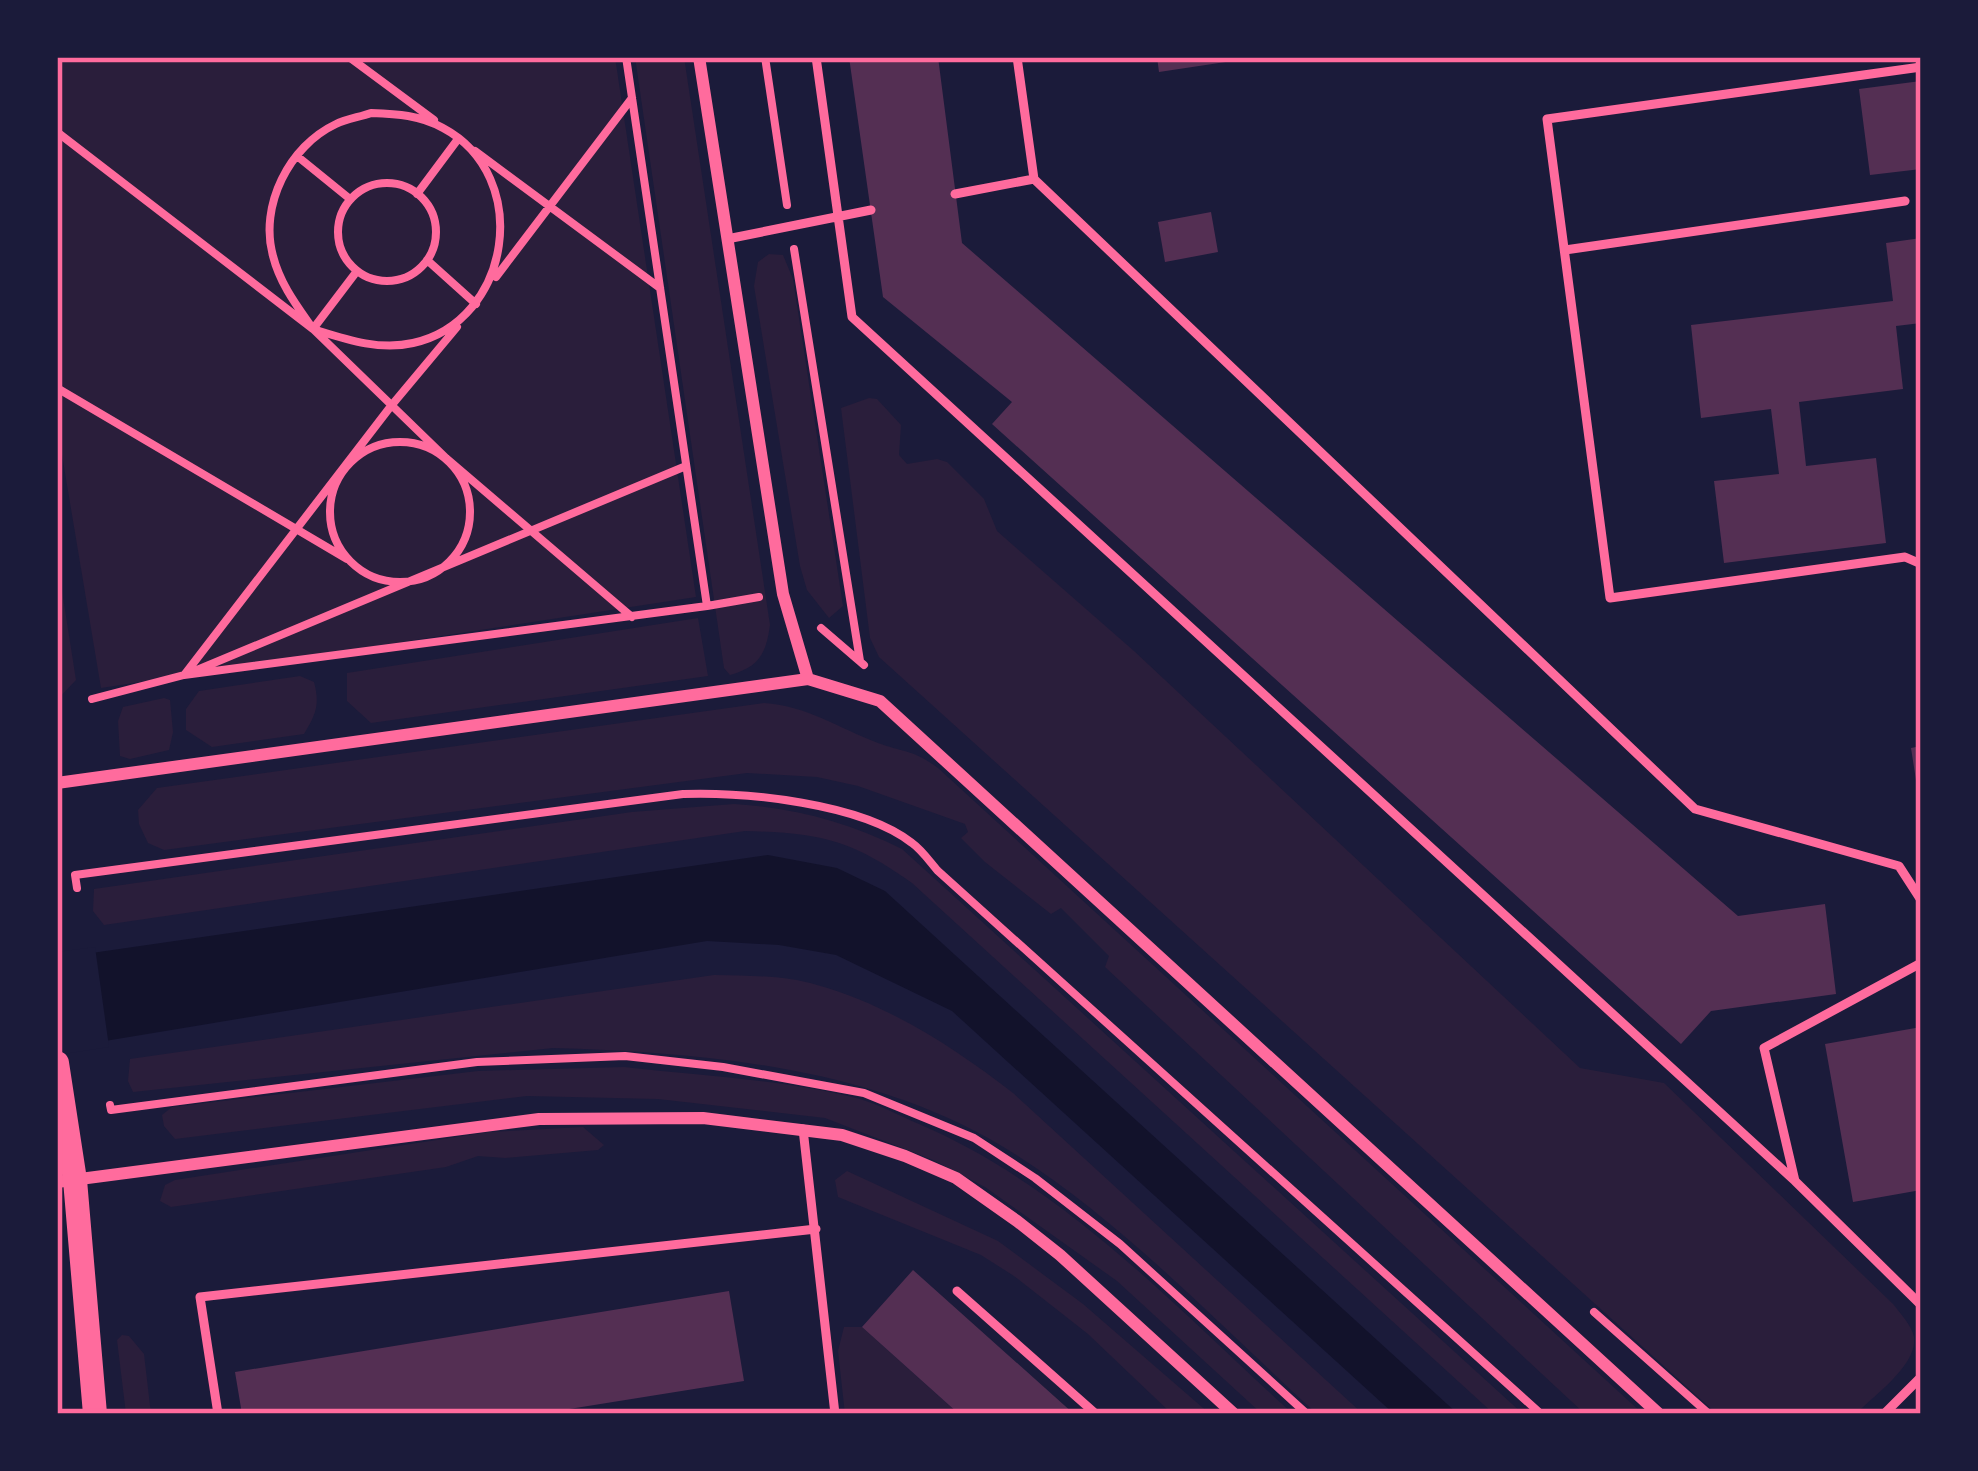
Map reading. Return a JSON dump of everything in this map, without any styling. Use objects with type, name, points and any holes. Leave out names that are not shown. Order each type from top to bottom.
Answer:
[{"type":"main road","points":[[57,1063],[65,1113],[66,1181],[95,1414]]},
{"type":"street","points":[[699,57],[782,594],[808,680]]},
{"type":"street","points":[[57,783],[808,680],[880,701],[1659,1414]]},
{"type":"street","points":[[66,1181],[539,1119],[703,1118],[842,1135],[956,1178],[1060,1255],[1234,1414]]},
{"type":"lane","points":[[817,57],[852,317],[1795,1180],[1921,1305]]},
{"type":"lane","points":[[1017,57],[1034,179],[1695,809],[1899,866],[1921,900]]},
{"type":"lane","points":[[1921,68],[1547,119],[1610,598],[1905,557],[1921,564]]},
{"type":"lane","points":[[956,194],[1034,179]]},
{"type":"lane","points":[[1565,250],[1905,201]]},
{"type":"lane","points":[[727,239],[871,211]]},
{"type":"lane","points":[[1795,1180],[1764,1048],[1921,962]]},
{"type":"lane","points":[[802,1129],[835,1414]]},
{"type":"lane","points":[[218,1414],[200,1297],[816,1229]]},
{"type":"lane","points":[[957,1291],[1096,1414]]},
{"type":"lane","points":[[1884,1414],[1921,1377]]},
{"type":"path","points":[[349,57],[660,288]]},
{"type":"path","points":[[626,57],[706,606]]},
{"type":"path","points":[[765,57],[860,662]]},
{"type":"path","points":[[349,560],[331,523],[336,482],[632,98]]},
{"type":"path","points":[[371,113],[409,115],[445,128],[458,139],[476,154],[496,189],[503,229],[496,269],[476,304],[448,329],[414,343],[377,346],[313,329],[284,288],[271,252],[270,214],[281,178],[297,156],[334,124],[371,113]]},
{"type":"path","points":[[57,132],[313,329],[446,458],[632,617]]},
{"type":"path","points":[[417,194],[458,139]]},
{"type":"path","points":[[297,156],[350,199]]},
{"type":"path","points":[[379,183],[395,183],[417,194],[433,213],[436,230],[427,260],[417,271],[387,281],[357,271],[346,260],[338,230],[350,199],[379,183]]},
{"type":"path","points":[[427,260],[476,304]]},
{"type":"path","points":[[313,329],[357,271]]},
{"type":"path","points":[[57,388],[394,588]]},
{"type":"path","points":[[184,675],[348,465],[377,446],[412,443],[446,458],[466,490],[468,528],[461,547],[434,573]]},
{"type":"path","points":[[184,675],[686,466]]},
{"type":"path","points":[[376,578],[408,580]]},
{"type":"path","points":[[92,699],[184,675],[782,594]]},
{"type":"path","points":[[77,888],[75,875],[683,794],[810,803],[858,818],[911,841],[938,871],[1541,1414]]},
{"type":"path","points":[[110,1105],[111,1110],[220,1094]]},
{"type":"shaded area","points":[[57,57],[615,57],[696,597],[101,688],[57,425]]},
{"type":"shaded area","points":[[635,57],[684,57],[770,625],[759,658],[730,675],[724,668]]},
{"type":"shaded area","points":[[769,254],[783,255],[793,279],[843,606],[829,618],[807,590],[800,566],[754,286],[758,262]]},
{"type":"shaded area","points":[[877,399],[901,425],[899,455],[907,464],[947,462],[984,499],[997,531],[1134,651],[1580,1068],[1664,1083],[1902,1315],[1913,1333],[1913,1348],[1893,1379],[1856,1414],[1717,1414],[879,657],[870,638],[841,408]]},
{"type":"shaded area","points":[[57,559],[76,680],[57,700]]},
{"type":"shaded area","points":[[698,618],[708,676],[371,723],[347,701],[347,673]]},
{"type":"shaded area","points":[[300,676],[314,682],[317,697],[304,734],[212,747],[186,730],[186,709],[199,691]]},
{"type":"shaded area","points":[[170,700],[173,732],[169,750],[130,759],[120,756],[118,721],[123,707]]},
{"type":"shaded area","points":[[764,703],[809,713],[915,754],[938,768],[1643,1414],[1585,1414],[1105,967],[1109,956],[1061,908],[1051,914],[985,862],[961,838],[968,832],[965,824],[858,786],[817,777],[747,773],[164,850],[148,843],[139,824],[138,810],[157,788]]},
{"type":"shaded area","points":[[734,804],[820,818],[902,849],[1523,1414],[1494,1414],[912,883],[833,841],[745,831],[104,925],[93,911],[94,889],[632,812]]},
{"type":"shaded area","points":[[768,855],[837,868],[885,891],[1458,1414],[1394,1414],[952,1011],[836,955],[779,945],[707,941],[57,1049],[57,958]]},
{"type":"shaded area","points":[[714,975],[792,979],[844,994],[895,1016],[968,1060],[1013,1093],[1363,1414],[1317,1414],[1118,1231],[1032,1165],[938,1114],[832,1079],[721,1059],[553,1048],[133,1092],[128,1081],[130,1059]]},
{"type":"shaded area","points":[[624,1067],[831,1092],[882,1107],[972,1150],[1071,1215],[1293,1414],[1262,1414],[1117,1281],[985,1187],[933,1160],[825,1118],[658,1099],[527,1096],[175,1139],[162,1115],[172,1107],[478,1071]]},
{"type":"shaded area","points":[[583,1127],[604,1145],[598,1150],[478,1156],[446,1167],[171,1207],[160,1201],[165,1185],[175,1180],[489,1132]]},
{"type":"shaded area","points":[[847,1171],[998,1241],[1083,1304],[1210,1414],[1172,1414],[1088,1334],[981,1255],[838,1197],[835,1180]]},
{"type":"shaded area","points":[[844,1327],[862,1327],[959,1414],[845,1414],[838,1351]]},
{"type":"shaded area","points":[[129,1336],[144,1354],[151,1414],[126,1414],[117,1340]]},
{"type":"pier","points":[[95,947],[109,1047],[57,1055],[57,952]]},
{"type":"building","points":[[849,57],[938,57],[962,243],[1738,916],[1825,904],[1836,994],[1711,1011],[1681,1044],[992,424],[1012,402],[883,297]]},
{"type":"building","points":[[1157,57],[1239,57],[1239,60],[1159,72]]},
{"type":"building","points":[[1921,81],[1921,169],[1870,175],[1859,89]]},
{"type":"building","points":[[1211,212],[1218,252],[1165,262],[1158,222]]},
{"type":"building","points":[[1921,238],[1921,323],[1896,326],[1903,389],[1799,402],[1806,466],[1876,458],[1886,543],[1724,563],[1714,481],[1779,474],[1771,409],[1701,418],[1691,325],[1893,301],[1886,243]]},
{"type":"building","points":[[1921,746],[1921,793],[1918,793],[1911,748]]},
{"type":"building","points":[[1921,1027],[1921,1190],[1853,1202],[1825,1044]]},
{"type":"building","points":[[913,1270],[1074,1414],[959,1414],[862,1327]]},
{"type":"building","points":[[729,1291],[744,1381],[538,1414],[242,1414],[235,1372]]}]
